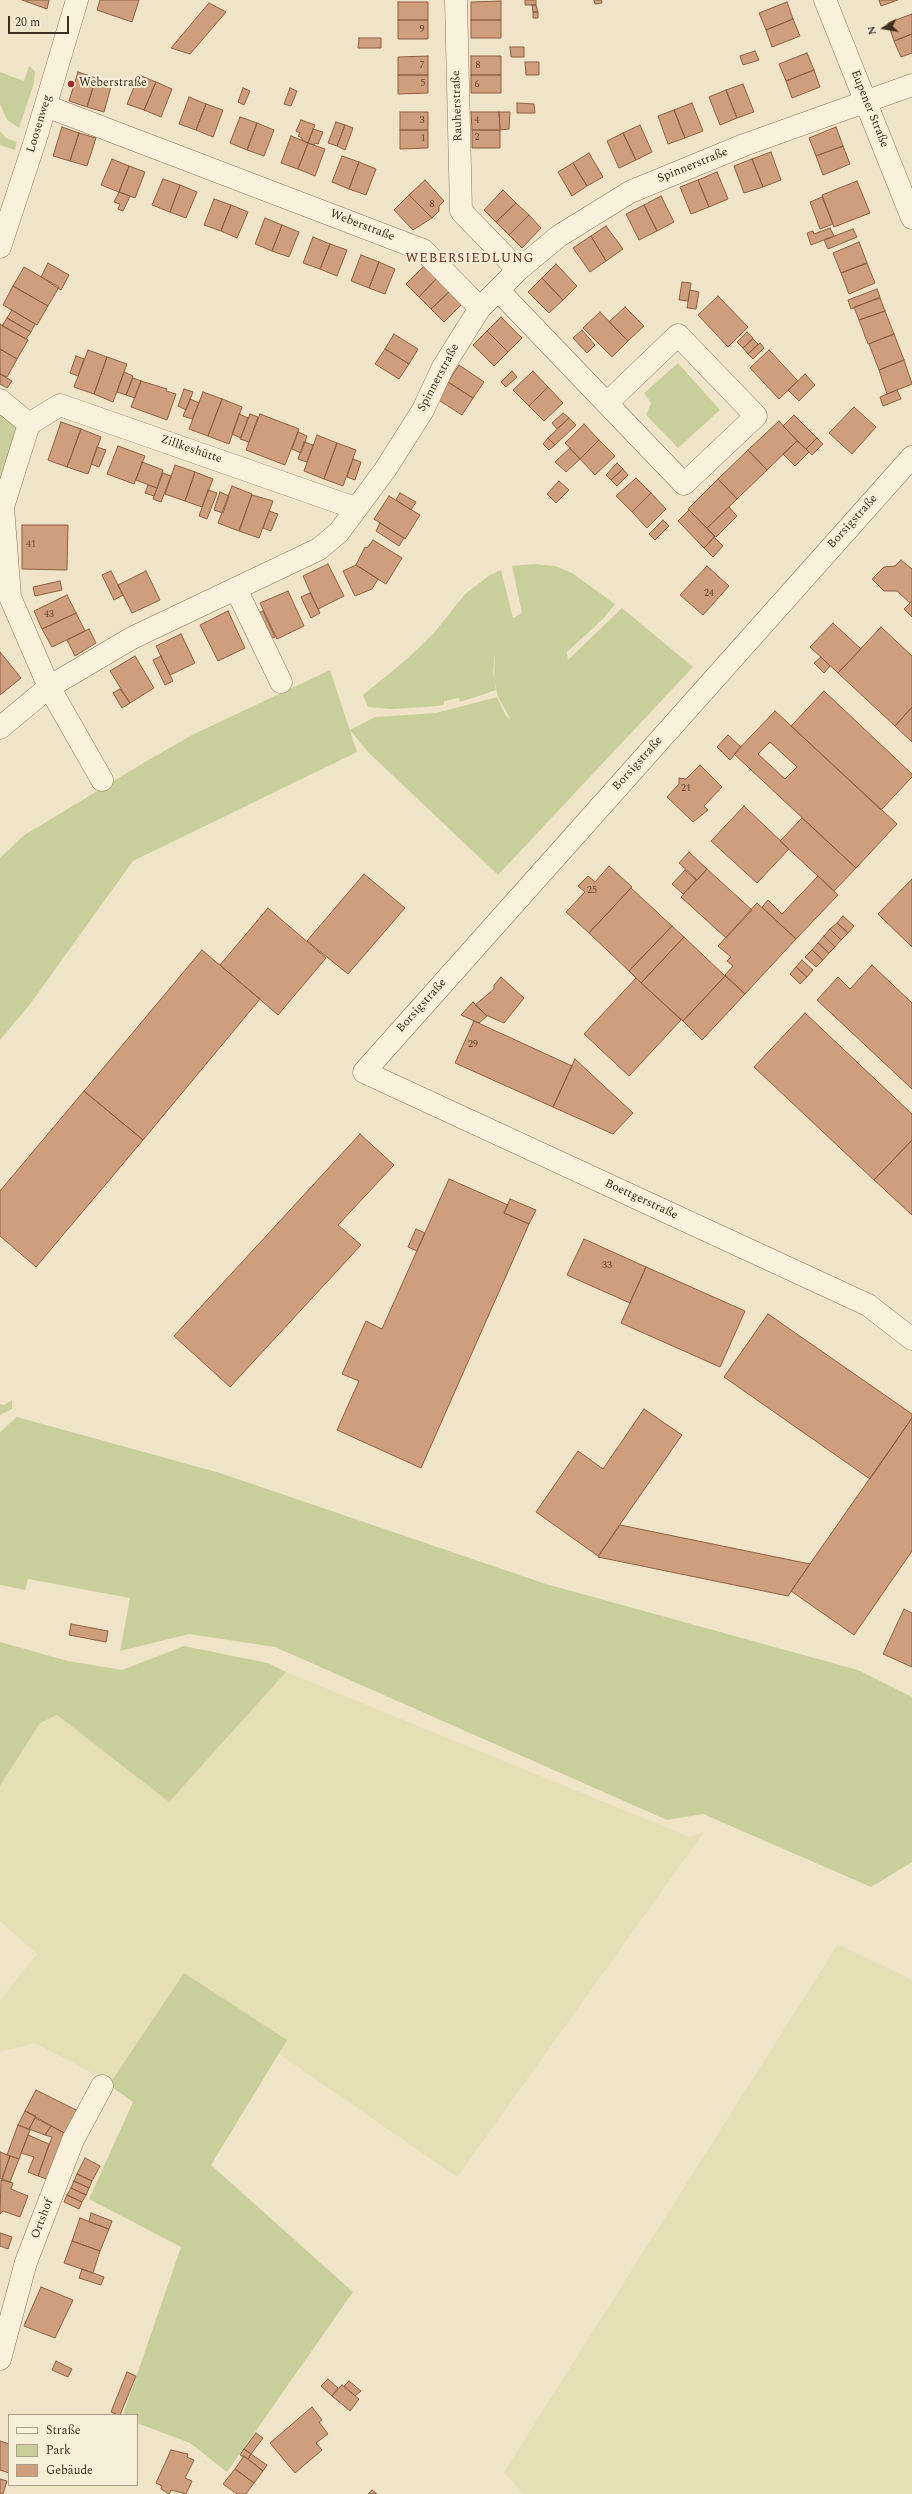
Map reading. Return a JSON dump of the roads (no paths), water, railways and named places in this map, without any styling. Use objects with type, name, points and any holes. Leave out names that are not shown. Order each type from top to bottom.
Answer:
[{"type":"street","name":"Loosenweg","points":[[0,247],[46,106],[77,0]]},
{"type":"street","name":"Rauherstraße","points":[[456,0],[461,212],[518,270]]},
{"type":"street","name":"Eupener Straße","points":[[825,0],[912,218]]},
{"type":"street","name":"Spinnerstraße","points":[[355,508],[385,470],[423,410],[443,367],[480,308],[518,270],[559,236],[630,192],[744,145],[866,100],[912,85]]},
{"type":"street","name":"Weberstraße","points":[[46,106],[423,250],[480,308]]},
{"type":"street","points":[[498,290],[684,484],[756,416],[678,335],[607,403]]},
{"type":"street","points":[[0,400],[29,424],[4,507],[10,597],[49,687],[102,780]]},
{"type":"street","name":"Zillkeshütte","points":[[29,424],[60,405],[355,508]]},
{"type":"street","name":"Borsigstraße","points":[[364,1072],[912,457]]},
{"type":"street","points":[[0,728],[49,687],[132,638],[319,549],[339,532],[355,508]]},
{"type":"street","points":[[236,589],[281,682]]},
{"type":"street","name":"Boettgerstraße","points":[[364,1072],[868,1305],[912,1339]]},
{"type":"street","name":"Ortshof","points":[[0,2359],[26,2262],[73,2140],[102,2086]]},
{"type":"place","name":"Weberstraße","points":[[71,84]]},
{"type":"district","name":"WEBERSIEDLUNG","points":[[470,259]]}]
